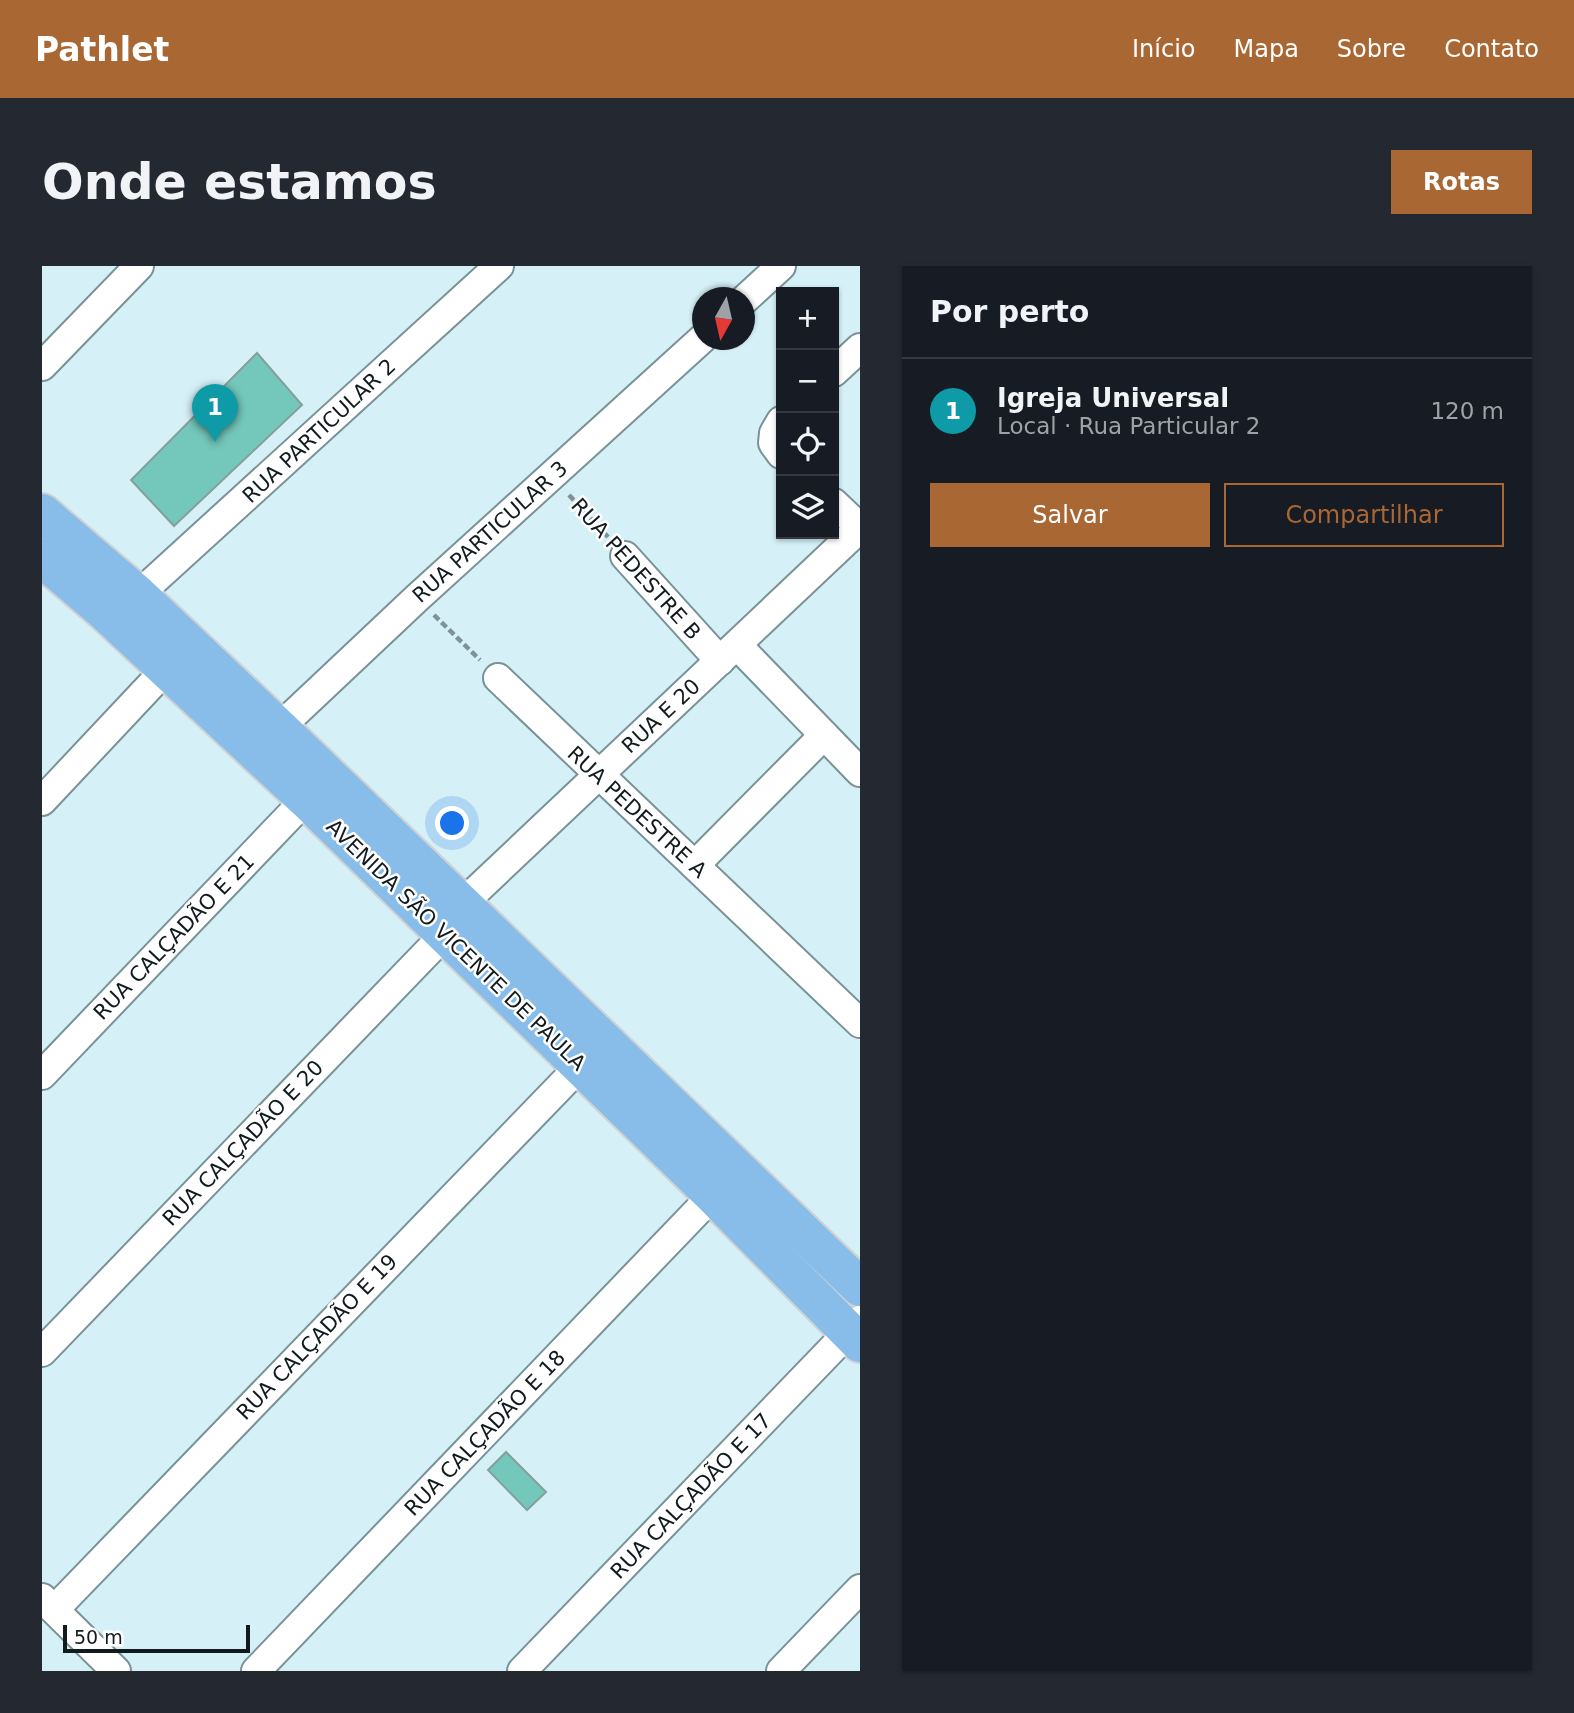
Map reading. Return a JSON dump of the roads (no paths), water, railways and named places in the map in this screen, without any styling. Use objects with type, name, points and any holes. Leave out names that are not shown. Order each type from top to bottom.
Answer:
[{"type":"main road","name":"AVENIDA SÃO VICENTE DE PAULA","points":[[42,513],[138,595],[279,728],[453,919],[580,1066],[856,1332]]},
{"type":"main road","name":"AVENIDA SÃO VICENTE DE PAULA","points":[[42,558],[167,668],[306,799],[453,919],[860,1287]]},
{"type":"street","points":[[42,366],[139,266]]},
{"type":"street","name":"RUA PARTICULAR 2","points":[[138,595],[499,266]]},
{"type":"street","points":[[755,290],[781,266]]},
{"type":"street","name":"RUA PARTICULAR 3","points":[[279,728],[417,598],[692,348]]},
{"type":"street","points":[[839,367],[860,348]]},
{"type":"street","points":[[776,430],[773,443],[776,447]]},
{"type":"street","points":[[839,508],[860,528]]},
{"type":"street","name":"RUA E 20","points":[[453,919],[597,775],[860,528]]},
{"type":"street","name":"RUA PEDESTRE B","points":[[625,555],[729,653],[824,735],[854,756]]},
{"type":"street","points":[[42,801],[167,668]]},
{"type":"street","name":"RUA PEDESTRE A","points":[[498,678],[860,1023]]},
{"type":"street","points":[[695,865],[824,735]]},
{"type":"street","name":"RUA CALÇADÃO E 21","points":[[42,1075],[306,799]]},
{"type":"street","name":"RUA CALÇADÃO E 20","points":[[42,1352],[453,919]]},
{"type":"street","name":"RUA CALÇADÃO E 19","points":[[48,1603],[580,1066]]},
{"type":"street","name":"RUA CALÇADÃO E 18","points":[[256,1671],[713,1195]]},
{"type":"street","name":"RUA CALÇADÃO E 17","points":[[522,1671],[856,1332]]},
{"type":"street","points":[[781,1671],[860,1589]]},
{"type":"street","points":[[48,1603],[99,1666]]},
{"type":"place","name":"Igreja Universal","points":[[215,442]]}]
